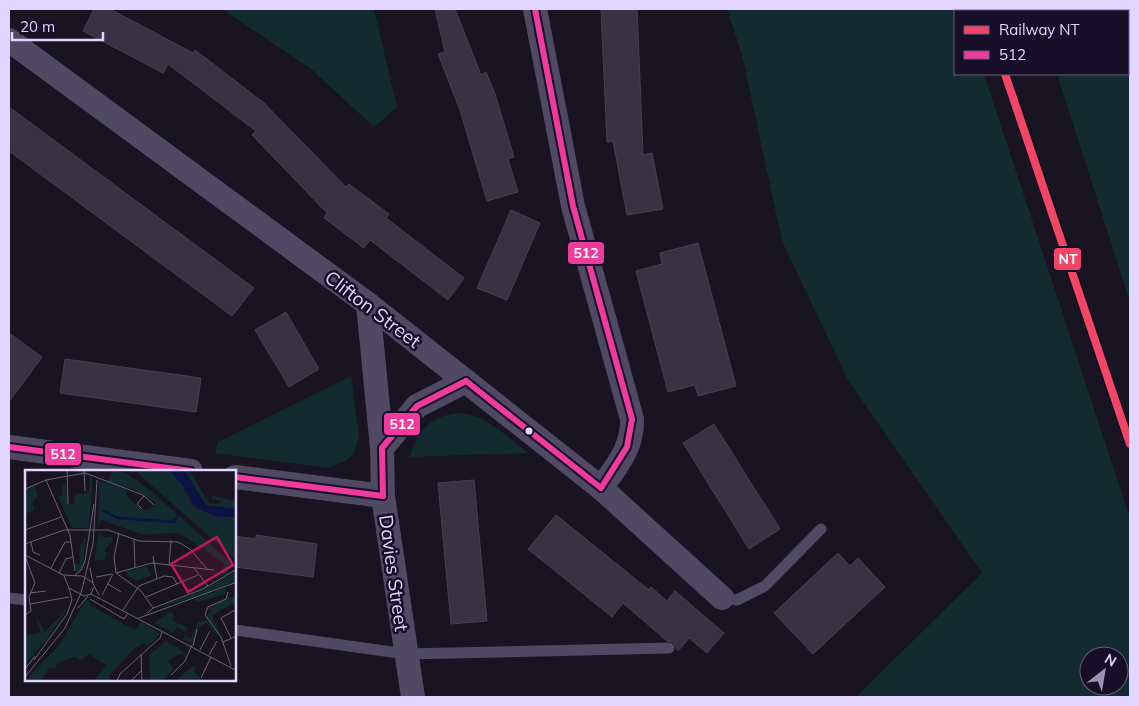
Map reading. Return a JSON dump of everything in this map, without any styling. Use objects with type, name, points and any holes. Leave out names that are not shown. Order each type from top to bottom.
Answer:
[{"type":"street","points":[[535,9],[573,206],[632,419],[632,434],[627,451],[601,488]]},
{"type":"street","name":"Clifton Street","points":[[9,40],[368,304],[601,488],[722,598]]},
{"type":"street","name":"Davies Street","points":[[368,304],[382,448],[384,496],[413,697]]},
{"type":"street","points":[[382,448],[417,406],[466,381]]},
{"type":"street","points":[[9,447],[183,470]]},
{"type":"street","points":[[236,477],[384,496]]},
{"type":"lane","points":[[722,598],[737,600],[754,594],[765,586],[821,529]]},
{"type":"lane","points":[[9,598],[25,600]]},
{"type":"lane","points":[[236,630],[406,654],[669,648]]},
{"type":"green space","points":[[222,9],[374,9],[397,107],[374,127],[311,69]]},
{"type":"green space","points":[[727,9],[963,9],[954,10],[954,75],[984,75],[1130,518],[1130,697],[856,697],[982,573],[848,380],[782,241],[742,55]]},
{"type":"green space","points":[[1130,9],[1130,302],[1057,75],[1129,75],[1129,10],[1036,10]]},
{"type":"green space","points":[[351,376],[359,436],[354,454],[347,460],[328,468],[215,453],[218,442]]},
{"type":"green space","points":[[456,413],[467,414],[486,421],[528,453],[410,457],[416,440],[426,427],[439,418]]},
{"type":"building","points":[[94,9],[110,9],[193,53],[195,50],[264,103],[346,187],[349,184],[389,214],[386,218],[464,278],[448,300],[370,240],[364,248],[324,218],[327,213],[252,135],[256,131],[168,64],[163,73],[83,31]]},
{"type":"building","points":[[435,9],[455,9],[481,75],[486,72],[495,94],[514,157],[508,159],[518,192],[487,201],[460,110],[438,54],[445,52]]},
{"type":"building","points":[[601,9],[637,9],[643,155],[652,153],[663,209],[627,215],[613,141],[607,142]]},
{"type":"building","points":[[9,107],[254,288],[232,316],[9,151]]},
{"type":"building","points":[[511,210],[540,223],[507,300],[477,288]]},
{"type":"building","points":[[698,243],[736,386],[698,396],[695,385],[668,392],[636,271],[662,264],[660,253]]},
{"type":"building","points":[[286,312],[319,369],[289,387],[255,330]]},
{"type":"building","points":[[9,333],[42,357],[9,402]]},
{"type":"building","points":[[65,359],[201,378],[196,412],[60,393]]},
{"type":"building","points":[[714,424],[780,529],[749,549],[683,443]]},
{"type":"building","points":[[474,480],[487,621],[451,624],[438,483]]},
{"type":"building","points":[[556,515],[649,590],[651,587],[667,601],[675,591],[724,633],[707,653],[689,638],[678,651],[673,642],[667,641],[623,603],[612,617],[528,549]]},
{"type":"building","points":[[256,535],[317,544],[313,577],[236,567],[236,536],[256,539]]},
{"type":"building","points":[[838,553],[850,566],[858,558],[885,587],[813,654],[774,613]]},
{"type":"rail line","name":"NT","points":[[1005,75],[1130,444]]},
{"type":"transit line","name":"512","points":[[535,9],[573,206],[632,419],[627,447],[601,488]]},
{"type":"transit line","name":"512","points":[[466,381],[601,488]]},
{"type":"transit line","name":"512","points":[[383,496],[382,448],[417,406],[466,381]]},
{"type":"transit line","name":"512","points":[[9,447],[183,470]]},
{"type":"transit line","name":"512","points":[[236,477],[383,496]]}]
